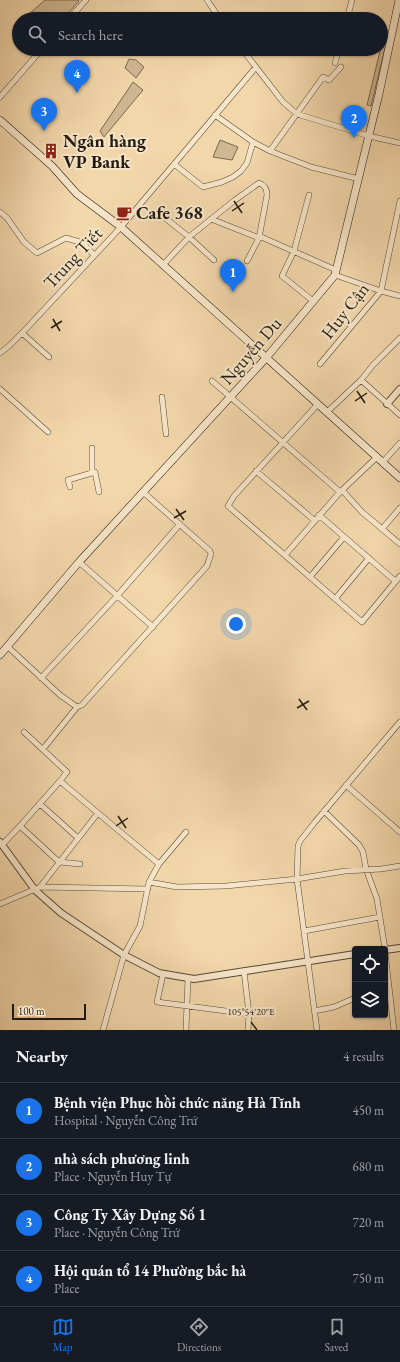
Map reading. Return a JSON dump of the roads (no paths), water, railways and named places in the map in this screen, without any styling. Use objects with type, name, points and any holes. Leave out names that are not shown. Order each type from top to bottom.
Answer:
[{"type":"main road","name":"Nguyễn Du","points":[[388,54],[399,4]]},
{"type":"main road","name":"Nguyễn Du","points":[[0,655],[79,562],[266,358],[335,272],[359,179],[387,56]]},
{"type":"main road","points":[[0,121],[52,166],[77,194],[121,227],[400,478]]},
{"type":"street","points":[[75,12],[86,0]]},
{"type":"street","points":[[207,0],[215,12]]},
{"type":"street","points":[[349,12],[352,0]]},
{"type":"street","points":[[0,97],[36,56]]},
{"type":"street","points":[[247,56],[283,102],[297,114],[369,136],[400,143]]},
{"type":"street","points":[[335,63],[337,56]]},
{"type":"street","name":"Trung Tiết","points":[[0,353],[22,333],[121,227],[256,67]]},
{"type":"street","points":[[270,151],[323,76],[329,80],[342,67]]},
{"type":"street","points":[[215,115],[253,142],[270,151],[311,167],[359,179]]},
{"type":"street","points":[[174,164],[198,185],[206,187],[222,182],[242,171],[247,163],[253,142]]},
{"type":"street","points":[[163,265],[189,237],[255,185],[261,183],[266,190],[267,195],[259,237],[247,261]]},
{"type":"street","points":[[308,195],[294,251],[282,276],[313,301]]},
{"type":"street","name":"Huy Cận","points":[[320,364],[381,291],[400,201]]},
{"type":"street","points":[[0,212],[7,218],[24,242],[36,253],[66,238],[83,243],[94,255]]},
{"type":"street","points":[[165,218],[214,260]]},
{"type":"street","points":[[211,219],[294,251],[335,272],[381,291],[400,296]]},
{"type":"street","points":[[22,333],[49,357]]},
{"type":"street","points":[[327,412],[361,380],[373,365],[400,338]]},
{"type":"street","points":[[361,380],[400,415]]},
{"type":"street","points":[[212,381],[400,544]]},
{"type":"street","points":[[0,389],[48,432]]},
{"type":"street","points":[[387,404],[400,389]]},
{"type":"street","points":[[162,397],[166,434]]},
{"type":"street","points":[[318,404],[256,471],[234,496],[228,506],[362,622],[400,576]]},
{"type":"street","points":[[285,554],[340,491],[400,443]]},
{"type":"street","points":[[92,448],[92,472]]},
{"type":"street","points":[[256,471],[314,520]]},
{"type":"street","points":[[70,487],[68,480],[92,472]]},
{"type":"street","points":[[92,472],[95,472],[99,492]]},
{"type":"street","points":[[43,749],[77,707],[82,705],[206,568],[212,554],[143,492]]},
{"type":"street","points":[[382,529],[400,508]]},
{"type":"street","points":[[319,515],[396,581]]},
{"type":"street","points":[[41,678],[117,596],[180,524]]},
{"type":"street","points":[[310,577],[344,537]]},
{"type":"street","points":[[335,599],[369,558]]},
{"type":"street","points":[[79,562],[153,627]]},
{"type":"street","points":[[8,647],[60,695],[77,707]]},
{"type":"street","points":[[317,1030],[297,879],[298,846],[300,840],[400,722]]},
{"type":"street","points":[[24,732],[67,772],[20,826],[1,844],[37,888],[61,913],[124,955],[163,974],[194,979],[352,954]]},
{"type":"street","points":[[60,781],[159,864]]},
{"type":"street","points":[[346,785],[400,832]]},
{"type":"street","points":[[40,804],[78,838]]},
{"type":"street","points":[[324,811],[360,847],[377,899],[384,946]]},
{"type":"street","points":[[37,888],[60,862],[98,813]]},
{"type":"street","points":[[20,826],[60,862],[80,864]]},
{"type":"street","points":[[103,1030],[124,955],[140,926],[149,882],[159,864],[186,832]]},
{"type":"street","points":[[149,882],[177,887],[226,886],[297,879],[345,871],[381,869],[400,866]]},
{"type":"street","points":[[0,904],[37,888],[148,889]]},
{"type":"street","points":[[304,931],[380,917]]},
{"type":"street","points":[[388,950],[400,948]]},
{"type":"street","points":[[244,971],[249,1014],[248,1030]]},
{"type":"street","points":[[163,974],[157,1002],[249,1014]]},
{"type":"street","points":[[186,1030],[188,978]]},
{"type":"street","points":[[387,982],[394,1030]]},
{"type":"street","points":[[314,1012],[334,1007],[352,999]]},
{"type":"place","name":"Hội quán tổ 14 Phường bắc hà","points":[[77,93]]},
{"type":"place","name":"Công Ty Xây Dựng Số 1","points":[[44,131]]},
{"type":"place","name":"nhà sách phương linh","points":[[354,138]]},
{"type":"place","name":"Ngân hàng VP Bank","points":[[51,151]]},
{"type":"place","name":"Cafe 368","points":[[124,213]]},
{"type":"place","name":"Bệnh viện Phục hồi chức năng Hà Tĩnh","points":[[233,292]]}]
